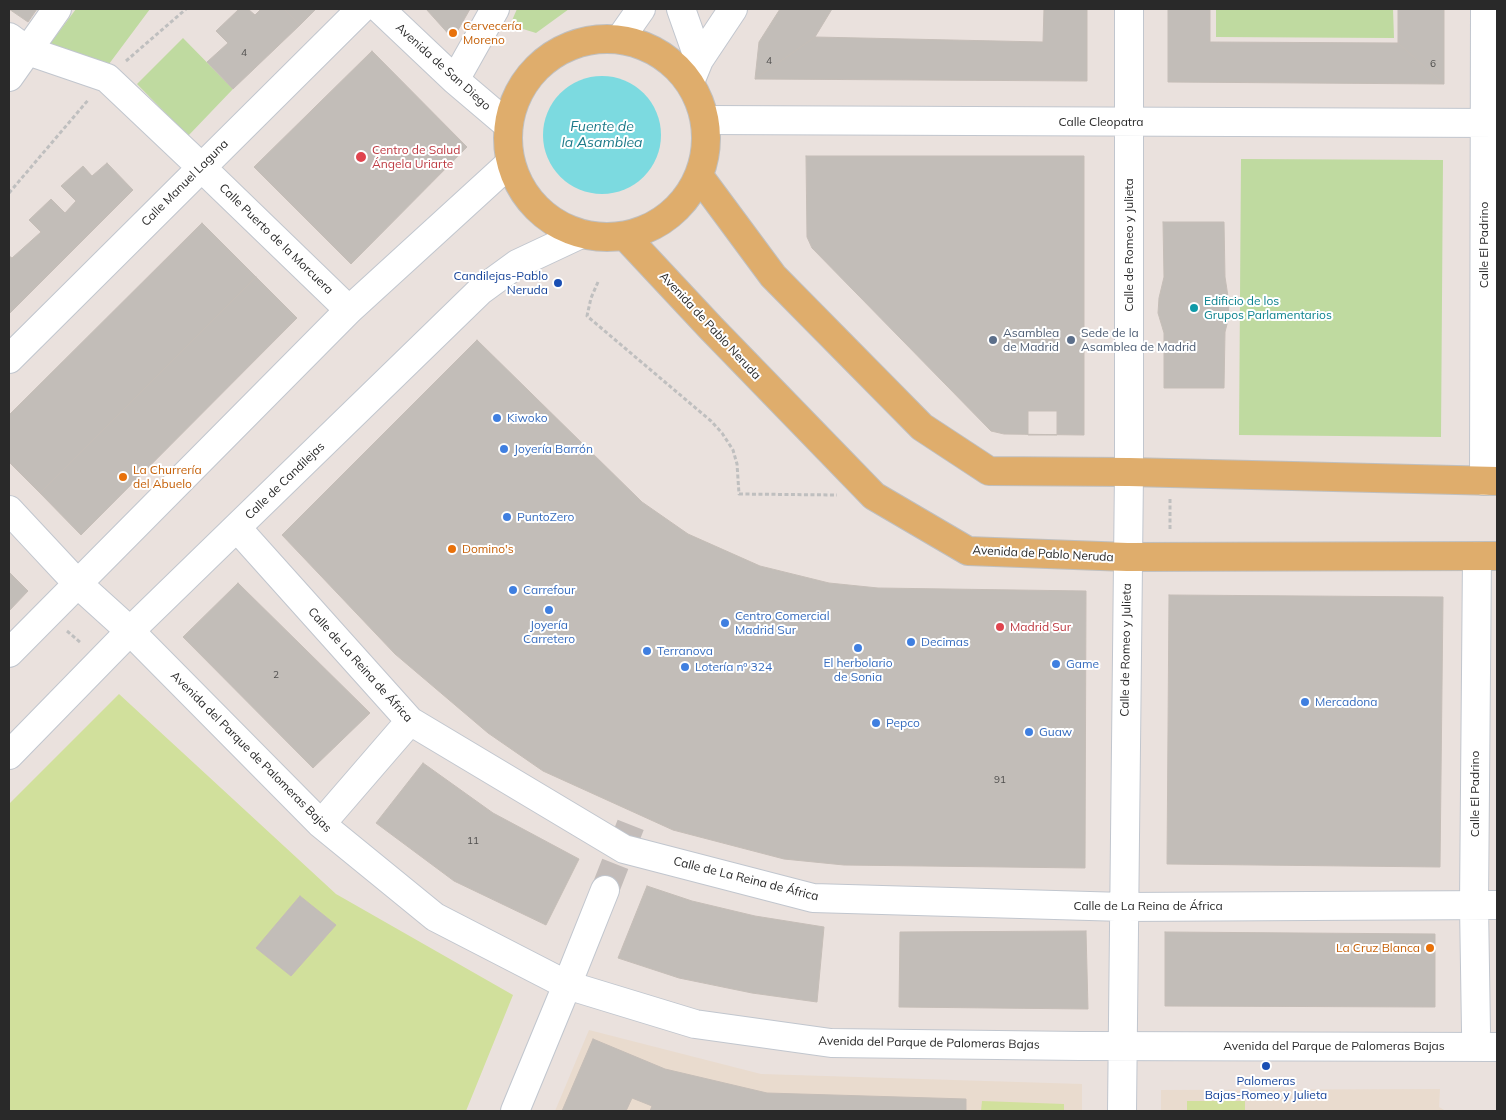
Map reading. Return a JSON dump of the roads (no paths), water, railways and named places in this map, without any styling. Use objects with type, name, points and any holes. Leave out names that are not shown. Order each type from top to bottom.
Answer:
[{"type":"main road","points":[[620,39],[655,50],[695,71],[705,120],[706,152],[699,176],[669,216],[625,236],[605,238],[581,234],[546,216],[526,196],[510,163],[508,124],[519,89],[543,60],[581,41],[620,39]]},
{"type":"main road","points":[[699,176],[773,276],[922,427],[989,471],[1128,472],[1490,481]]},
{"type":"main road","name":"Avenida de Pablo Neruda","points":[[625,236],[711,328],[874,496],[968,551],[1127,558],[1487,556]]},
{"type":"street","points":[[9,77],[18,44],[57,9]]},
{"type":"street","name":"Calle Manuel Laguna","points":[[9,359],[362,9]]},
{"type":"street","name":"Avenida de San Diego","points":[[380,9],[455,80],[508,124]]},
{"type":"street","points":[[455,80],[495,9]]},
{"type":"street","points":[[620,39],[641,9]]},
{"type":"street","points":[[681,9],[695,71]]},
{"type":"street","points":[[695,71],[733,9]]},
{"type":"street","name":"Calle de Romeo y Julieta","points":[[1122,1111],[1128,472],[1129,9]]},
{"type":"street","name":"Calle El Padrino","points":[[1485,9],[1491,123],[1490,481]]},
{"type":"street","name":"Calle Puerto de la Morcuera","points":[[18,44],[107,78],[348,310]]},
{"type":"street","name":"Calle Cleopatra","points":[[705,120],[1491,123]]},
{"type":"street","points":[[9,653],[348,310],[510,163]]},
{"type":"street","name":"Calle de Candilejas","points":[[9,756],[130,631],[480,291],[523,260],[581,234]]},
{"type":"street","name":"Avenida del Parque de Palomeras Bajas","points":[[9,510],[78,584],[130,631],[321,824],[435,917],[568,985],[695,1024],[831,1043],[1497,1047]]},
{"type":"street","name":"Calle de La Reina de África","points":[[237,528],[410,721],[624,849],[813,898],[1124,907],[1486,905]]},
{"type":"street","name":"Calle El Padrino","points":[[1476,1031],[1486,905],[1487,556]]},
{"type":"street","points":[[321,824],[410,721]]},
{"type":"street","points":[[515,1111],[568,985],[604,890]]},
{"type":"water","name":"Fuente de la Asamblea","points":[[602,76],[625,80],[644,93],[657,112],[661,135],[657,158],[644,177],[625,190],[602,194],[579,190],[560,177],[547,158],[543,135],[547,112],[560,93],[579,80]]},
{"type":"tunnel","points":[[605,890],[635,814]]},
{"type":"place","name":"Cervecería Moreno","points":[[453,33]]},
{"type":"place","name":"Centro de Salud Ángela Uriarte","points":[[361,157]]},
{"type":"place","name":"Candilejas-Pablo Neruda","points":[[558,283]]},
{"type":"place","name":"Edificio de los Grupos Parlamentarios","points":[[1194,308]]},
{"type":"place","name":"Asamblea de Madrid","points":[[993,340]]},
{"type":"place","name":"Sede de la Asamblea de Madrid","points":[[1071,340]]},
{"type":"place","name":"Kiwoko","points":[[497,418]]},
{"type":"place","name":"Joyería Barrón","points":[[504,449]]},
{"type":"place","name":"La Churrería del Abuelo","points":[[123,477]]},
{"type":"place","name":"PuntoZero","points":[[507,517]]},
{"type":"place","name":"Domino's","points":[[452,549]]},
{"type":"place","name":"Carrefour","points":[[513,590]]},
{"type":"place","name":"Joyería Carretero","points":[[549,610]]},
{"type":"place","name":"Centro Comercial Madrid Sur","points":[[725,623]]},
{"type":"place","name":"Madrid Sur","points":[[1000,627]]},
{"type":"place","name":"Decimas","points":[[911,642]]},
{"type":"place","name":"El herbolario de Sonia","points":[[858,648]]},
{"type":"place","name":"Terranova","points":[[647,651]]},
{"type":"place","name":"Game","points":[[1056,664]]},
{"type":"place","name":"Lotería nº 324","points":[[685,667]]},
{"type":"place","name":"Mercadona","points":[[1305,702]]},
{"type":"place","name":"Pepco","points":[[876,723]]},
{"type":"place","name":"Guaw","points":[[1029,732]]},
{"type":"place","name":"La Cruz Blanca","points":[[1430,948]]},
{"type":"place","name":"Palomeras Bajas-Romeo y Julieta","points":[[1266,1066]]}]
